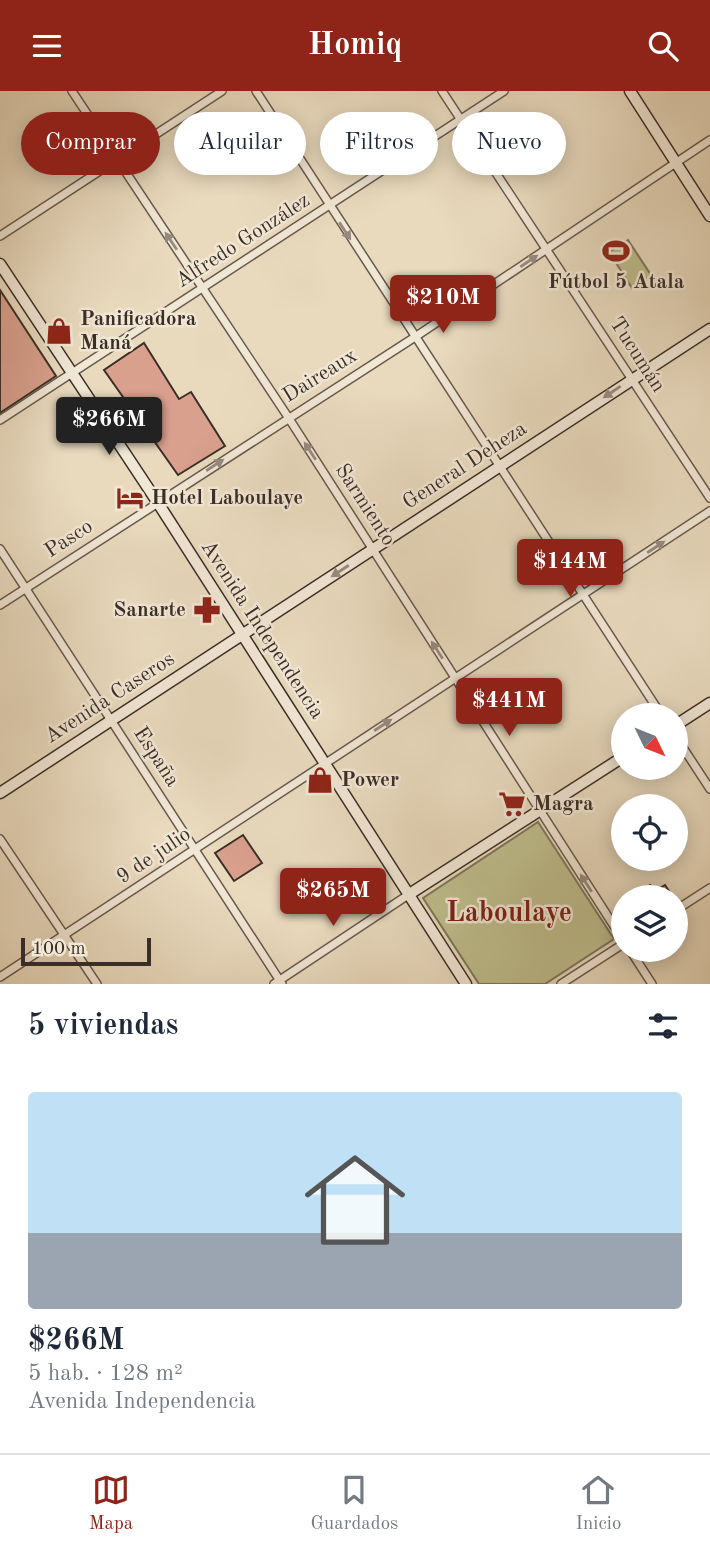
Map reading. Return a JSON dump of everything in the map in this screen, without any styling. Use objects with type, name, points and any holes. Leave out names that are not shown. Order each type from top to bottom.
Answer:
[{"type":"main road","points":[[629,91],[710,216]]},
{"type":"main road","name":"Avenida Independencia","points":[[0,264],[326,762],[466,984]]},
{"type":"main road","name":"General Deheza","points":[[241,635],[710,328]]},
{"type":"main road","name":"Avenida Caseros","points":[[0,793],[241,635]]},
{"type":"main road","points":[[688,717],[710,702]]},
{"type":"main road","points":[[408,895],[611,764]]},
{"type":"street","name":"Sarmiento","points":[[72,91],[85,112]]},
{"type":"street","points":[[160,131],[222,91]]},
{"type":"street","points":[[256,91],[328,206],[501,466],[654,703]]},
{"type":"street","name":"Tucumán","points":[[442,91],[455,112]]},
{"type":"street","name":"Alfredo González","points":[[472,112],[504,91]]},
{"type":"street","name":"Alfredo González","points":[[0,420],[452,125]]},
{"type":"street","name":"Daireaux","points":[[158,503],[415,337],[710,140]]},
{"type":"street","points":[[0,236],[93,175]]},
{"type":"street","name":"Sarmiento","points":[[126,175],[288,417],[611,923]]},
{"type":"street","name":"Tucumán","points":[[497,175],[710,498]]},
{"type":"street","name":"Pasco","points":[[0,605],[158,503]]},
{"type":"street","name":"9 de julio","points":[[0,977],[710,511]]},
{"type":"street","name":"España","points":[[0,549],[196,849],[279,983]]},
{"type":"street","points":[[688,755],[710,789]]},
{"type":"street","points":[[0,839],[97,984]]},
{"type":"street","points":[[688,902],[710,888]]},
{"type":"street","points":[[279,983],[408,895]]},
{"type":"street","points":[[561,984],[611,950]]},
{"type":"street","points":[[638,962],[652,984]]},
{"type":"shaded area","points":[[628,240],[651,275],[632,288],[609,252]]},
{"type":"shaded area","points":[[538,822],[611,934],[611,941],[545,984],[479,984],[423,898]]},
{"type":"building","points":[[0,290],[56,376],[0,413]]},
{"type":"building","points":[[144,343],[179,399],[191,392],[225,446],[178,475],[104,370]]},
{"type":"building","points":[[243,835],[262,863],[234,881],[215,853]]},
{"type":"place","name":"Fútbol 5 Atala","points":[[616,251]]},
{"type":"place","name":"Panificadora Maná","points":[[59,331]]},
{"type":"place","name":"Hotel Laboulaye","points":[[130,498]]},
{"type":"place","name":"Sanarte","points":[[207,610]]},
{"type":"place","name":"Power","points":[[320,780]]},
{"type":"place","name":"Magra","points":[[512,804]]},
{"type":"district","name":"Laboulaye","points":[[509,914]]}]
